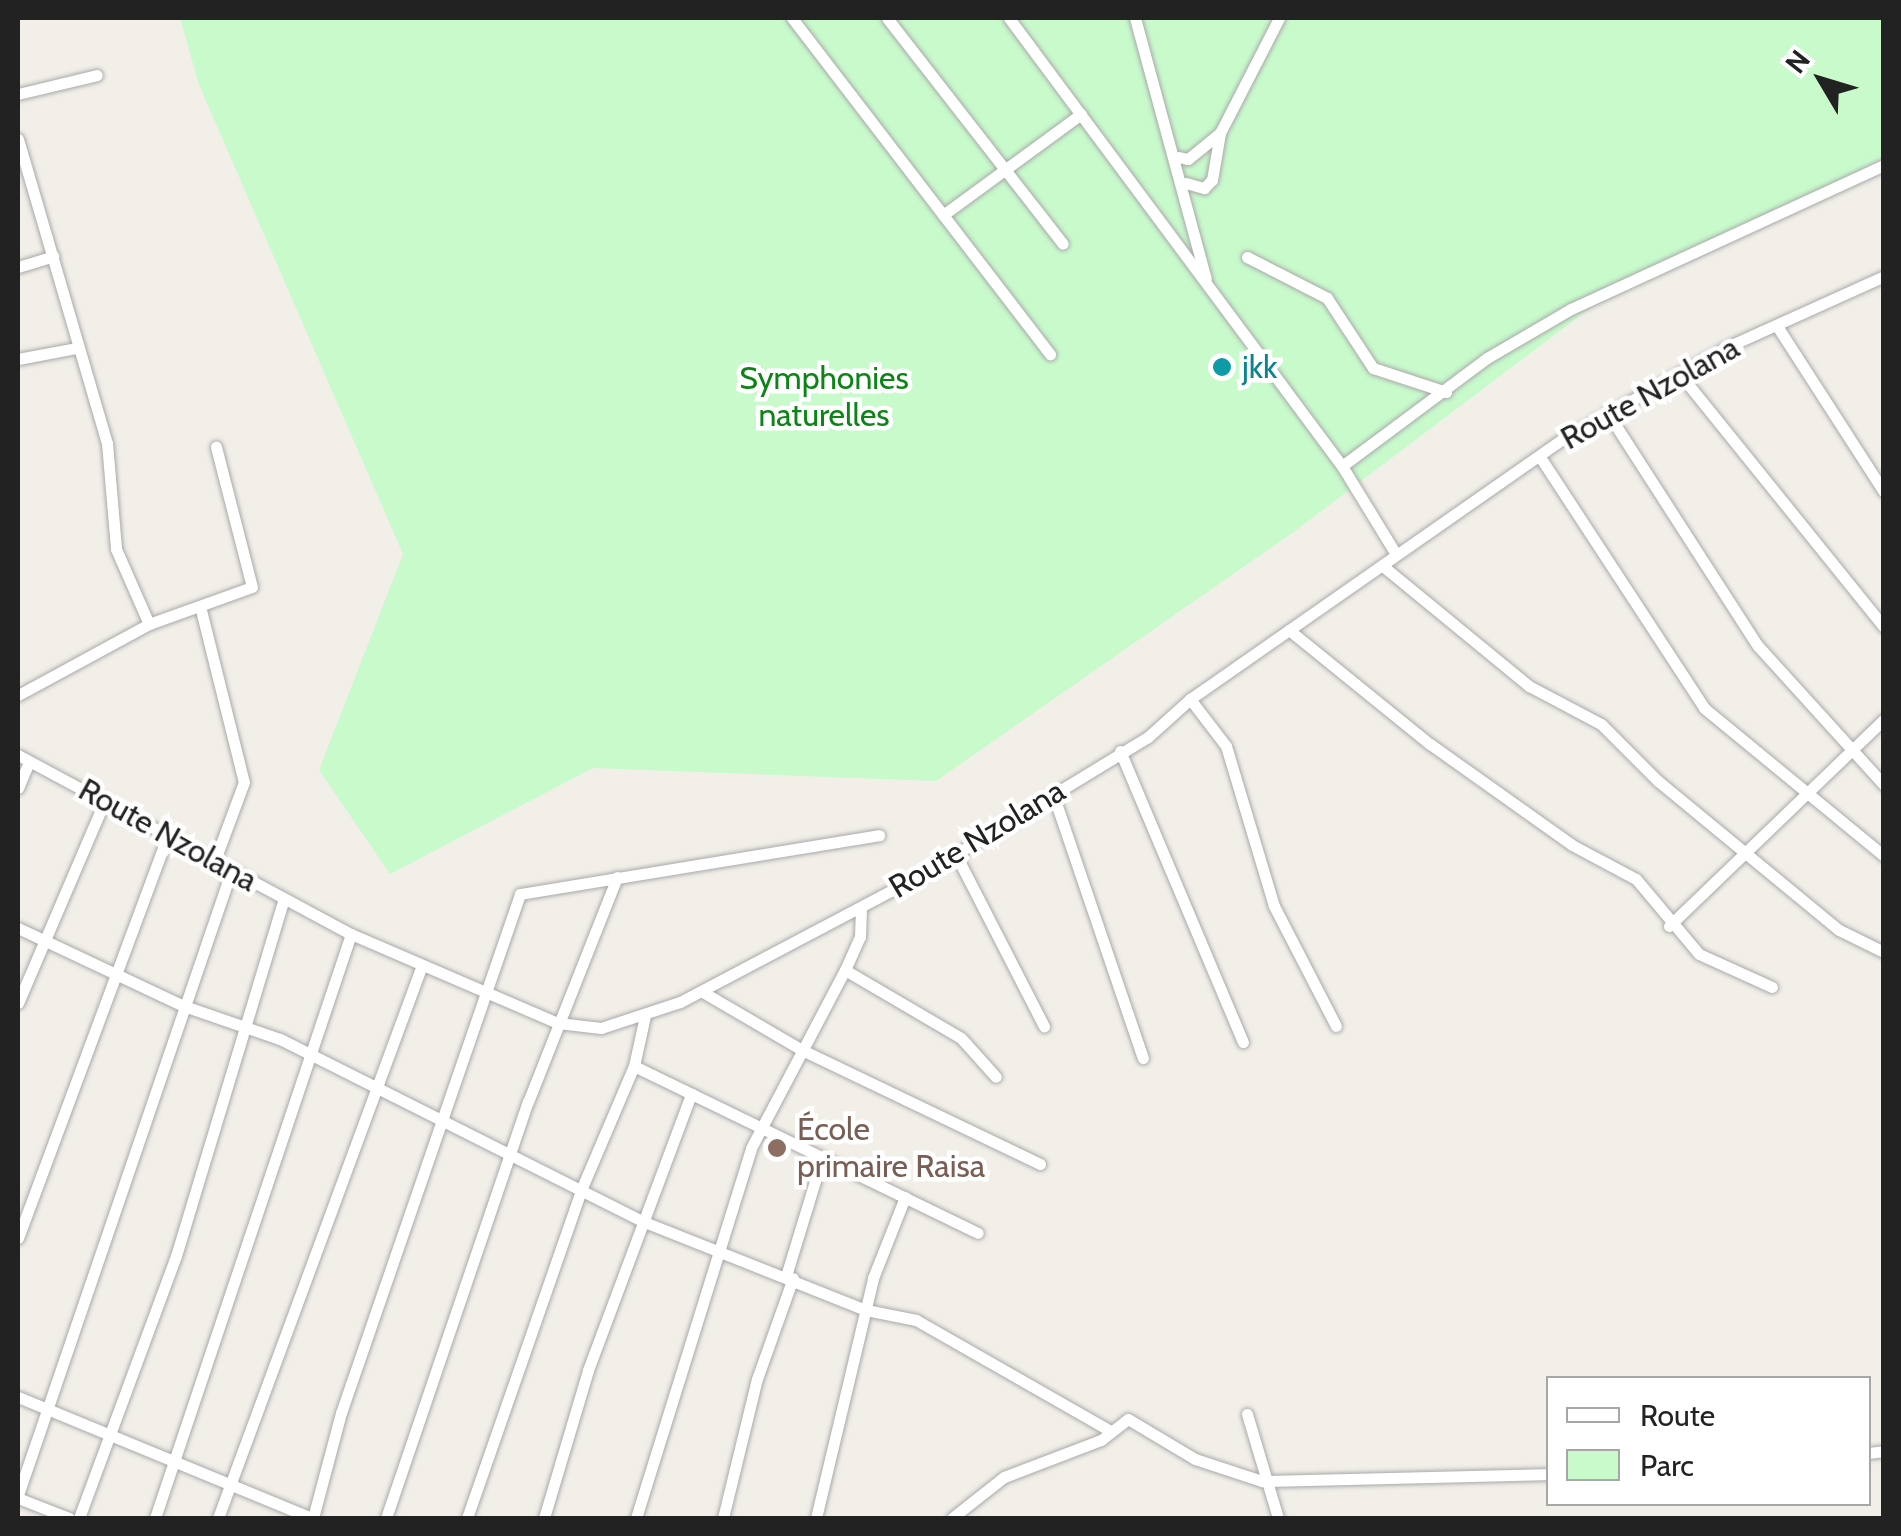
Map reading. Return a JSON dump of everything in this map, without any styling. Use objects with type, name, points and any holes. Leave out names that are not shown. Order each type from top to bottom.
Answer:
[{"type":"street","points":[[792,18],[1050,354]]},
{"type":"street","points":[[887,18],[1064,244]]},
{"type":"street","points":[[1009,18],[1342,466],[1396,554]]},
{"type":"street","points":[[1136,18],[1186,183],[1208,286]]},
{"type":"street","points":[[1186,183],[1204,188],[1212,180],[1220,133],[1279,18]]},
{"type":"street","points":[[18,94],[96,75]]},
{"type":"street","points":[[943,215],[1080,114]]},
{"type":"street","points":[[1179,157],[1198,154],[1220,133]]},
{"type":"street","points":[[18,140],[22,174],[53,256],[107,443],[116,549],[149,624]]},
{"type":"street","points":[[1342,466],[1488,358],[1615,285],[1659,275],[1884,165]]},
{"type":"street","points":[[18,267],[53,256]]},
{"type":"street","points":[[1247,258],[1327,298],[1373,368],[1446,392]]},
{"type":"street","name":"Route Nzolana","points":[[23,758],[351,934],[558,1023],[601,1028],[645,1016],[701,991],[861,909],[1120,751],[1384,567],[1396,554],[1607,412],[1777,326],[1882,280]]},
{"type":"street","points":[[1777,326],[1884,492]]},
{"type":"street","points":[[18,359],[77,348]]},
{"type":"street","points":[[1680,373],[1884,628]]},
{"type":"street","points":[[1607,412],[1758,646],[1884,785]]},
{"type":"street","points":[[18,696],[149,624],[201,610],[252,587],[216,447]]},
{"type":"street","points":[[1540,457],[1704,708],[1884,856]]},
{"type":"street","points":[[1384,567],[1528,686],[1601,724],[1839,930],[1884,952]]},
{"type":"street","points":[[201,610],[244,782],[214,860]]},
{"type":"street","points":[[1289,630],[1430,744],[1572,845],[1636,878],[1669,926],[1699,954],[1772,986]]},
{"type":"street","points":[[1190,699],[1226,746],[1274,906],[1336,1026]]},
{"type":"street","points":[[1669,926],[1884,720]]},
{"type":"street","points":[[1120,751],[1243,1042]]},
{"type":"street","points":[[18,788],[23,758]]},
{"type":"street","points":[[1054,794],[1143,1058]]},
{"type":"street","points":[[18,1003],[105,800]]},
{"type":"street","points":[[18,1238],[111,971],[168,834]]},
{"type":"street","points":[[18,1398],[174,1458],[312,1518],[443,1123],[490,996],[520,894],[879,835]]},
{"type":"street","points":[[956,853],[1044,1026]]},
{"type":"street","points":[[69,1518],[18,1497],[232,869]]},
{"type":"street","points":[[386,1518],[509,1155],[617,877]]},
{"type":"street","points":[[79,1518],[112,1434],[246,1027],[284,899]]},
{"type":"street","points":[[636,1518],[760,1127],[845,970],[860,937],[861,909]]},
{"type":"street","points":[[18,928],[184,1006],[306,1052],[375,1090],[642,1220],[866,1310],[923,1324],[1109,1430]]},
{"type":"street","points":[[154,1518],[306,1052],[351,934]]},
{"type":"street","points":[[218,1518],[422,965]]},
{"type":"street","points":[[845,970],[961,1038],[996,1077]]},
{"type":"street","points":[[701,991],[802,1050],[1040,1164]]},
{"type":"street","points":[[468,1518],[581,1190],[634,1066],[645,1016]]},
{"type":"street","points":[[634,1066],[978,1232]]},
{"type":"street","points":[[544,1518],[642,1220],[690,1094]]},
{"type":"street","points":[[723,1518],[757,1379],[822,1158]]},
{"type":"street","points":[[816,1518],[866,1310],[906,1196]]},
{"type":"street","points":[[1247,1414],[1262,1481],[1278,1518]]},
{"type":"street","points":[[952,1518],[1004,1477],[1128,1419],[1195,1459],[1262,1481],[1546,1474]]},
{"type":"green space","name":"Symphonies naturelles","points":[[180,18],[1883,18],[1883,158],[1589,309],[1295,531],[936,781],[593,768],[390,874],[319,770],[403,554],[199,85]]},
{"type":"place","name":"jkk","points":[[1222,367]]},
{"type":"place","name":"École primaire Raisa","points":[[777,1148]]}]
